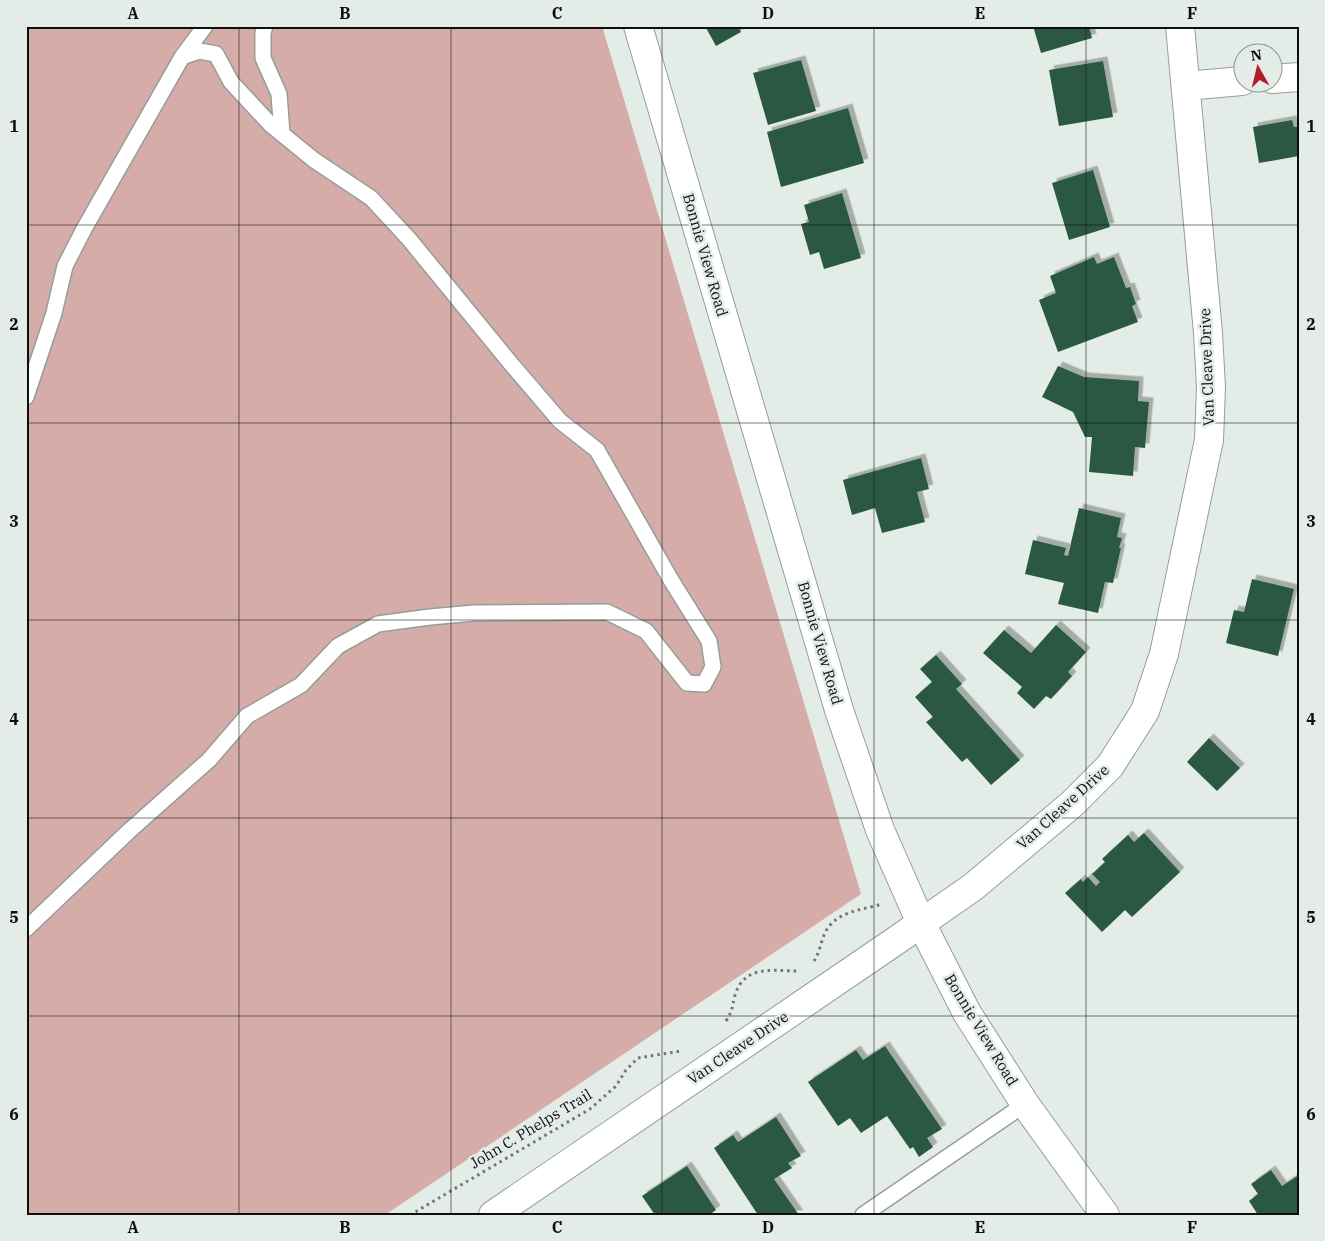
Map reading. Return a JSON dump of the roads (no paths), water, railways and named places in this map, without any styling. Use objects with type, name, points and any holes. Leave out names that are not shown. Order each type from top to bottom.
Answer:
[{"type":"street","name":"Bonnie View Road","points":[[638,26],[840,710],[880,830],[921,923],[967,1013],[1095,1212]]},
{"type":"street","name":"Van Cleave Drive","points":[[493,1215],[973,886],[1072,804],[1110,766],[1145,710],[1164,654],[1210,440],[1211,387],[1208,333],[1180,26]]},
{"type":"street","points":[[1282,78],[1299,77]]},
{"type":"street","points":[[1186,86],[1232,82]]},
{"type":"lane","points":[[26,397],[54,313],[65,266],[84,228],[182,57],[205,26]]},
{"type":"lane","points":[[265,26],[263,33],[264,58],[279,94],[282,134]]},
{"type":"lane","points":[[26,929],[129,831],[209,760],[247,716],[301,685],[338,646],[378,624],[474,613],[607,612],[646,631],[687,683],[704,684],[713,667],[709,641],[671,580],[597,450],[560,421],[410,239],[371,198],[314,160],[270,124],[231,82],[216,54],[199,51],[182,57]]},
{"type":"lane","points":[[863,1215],[1025,1104]]}]
